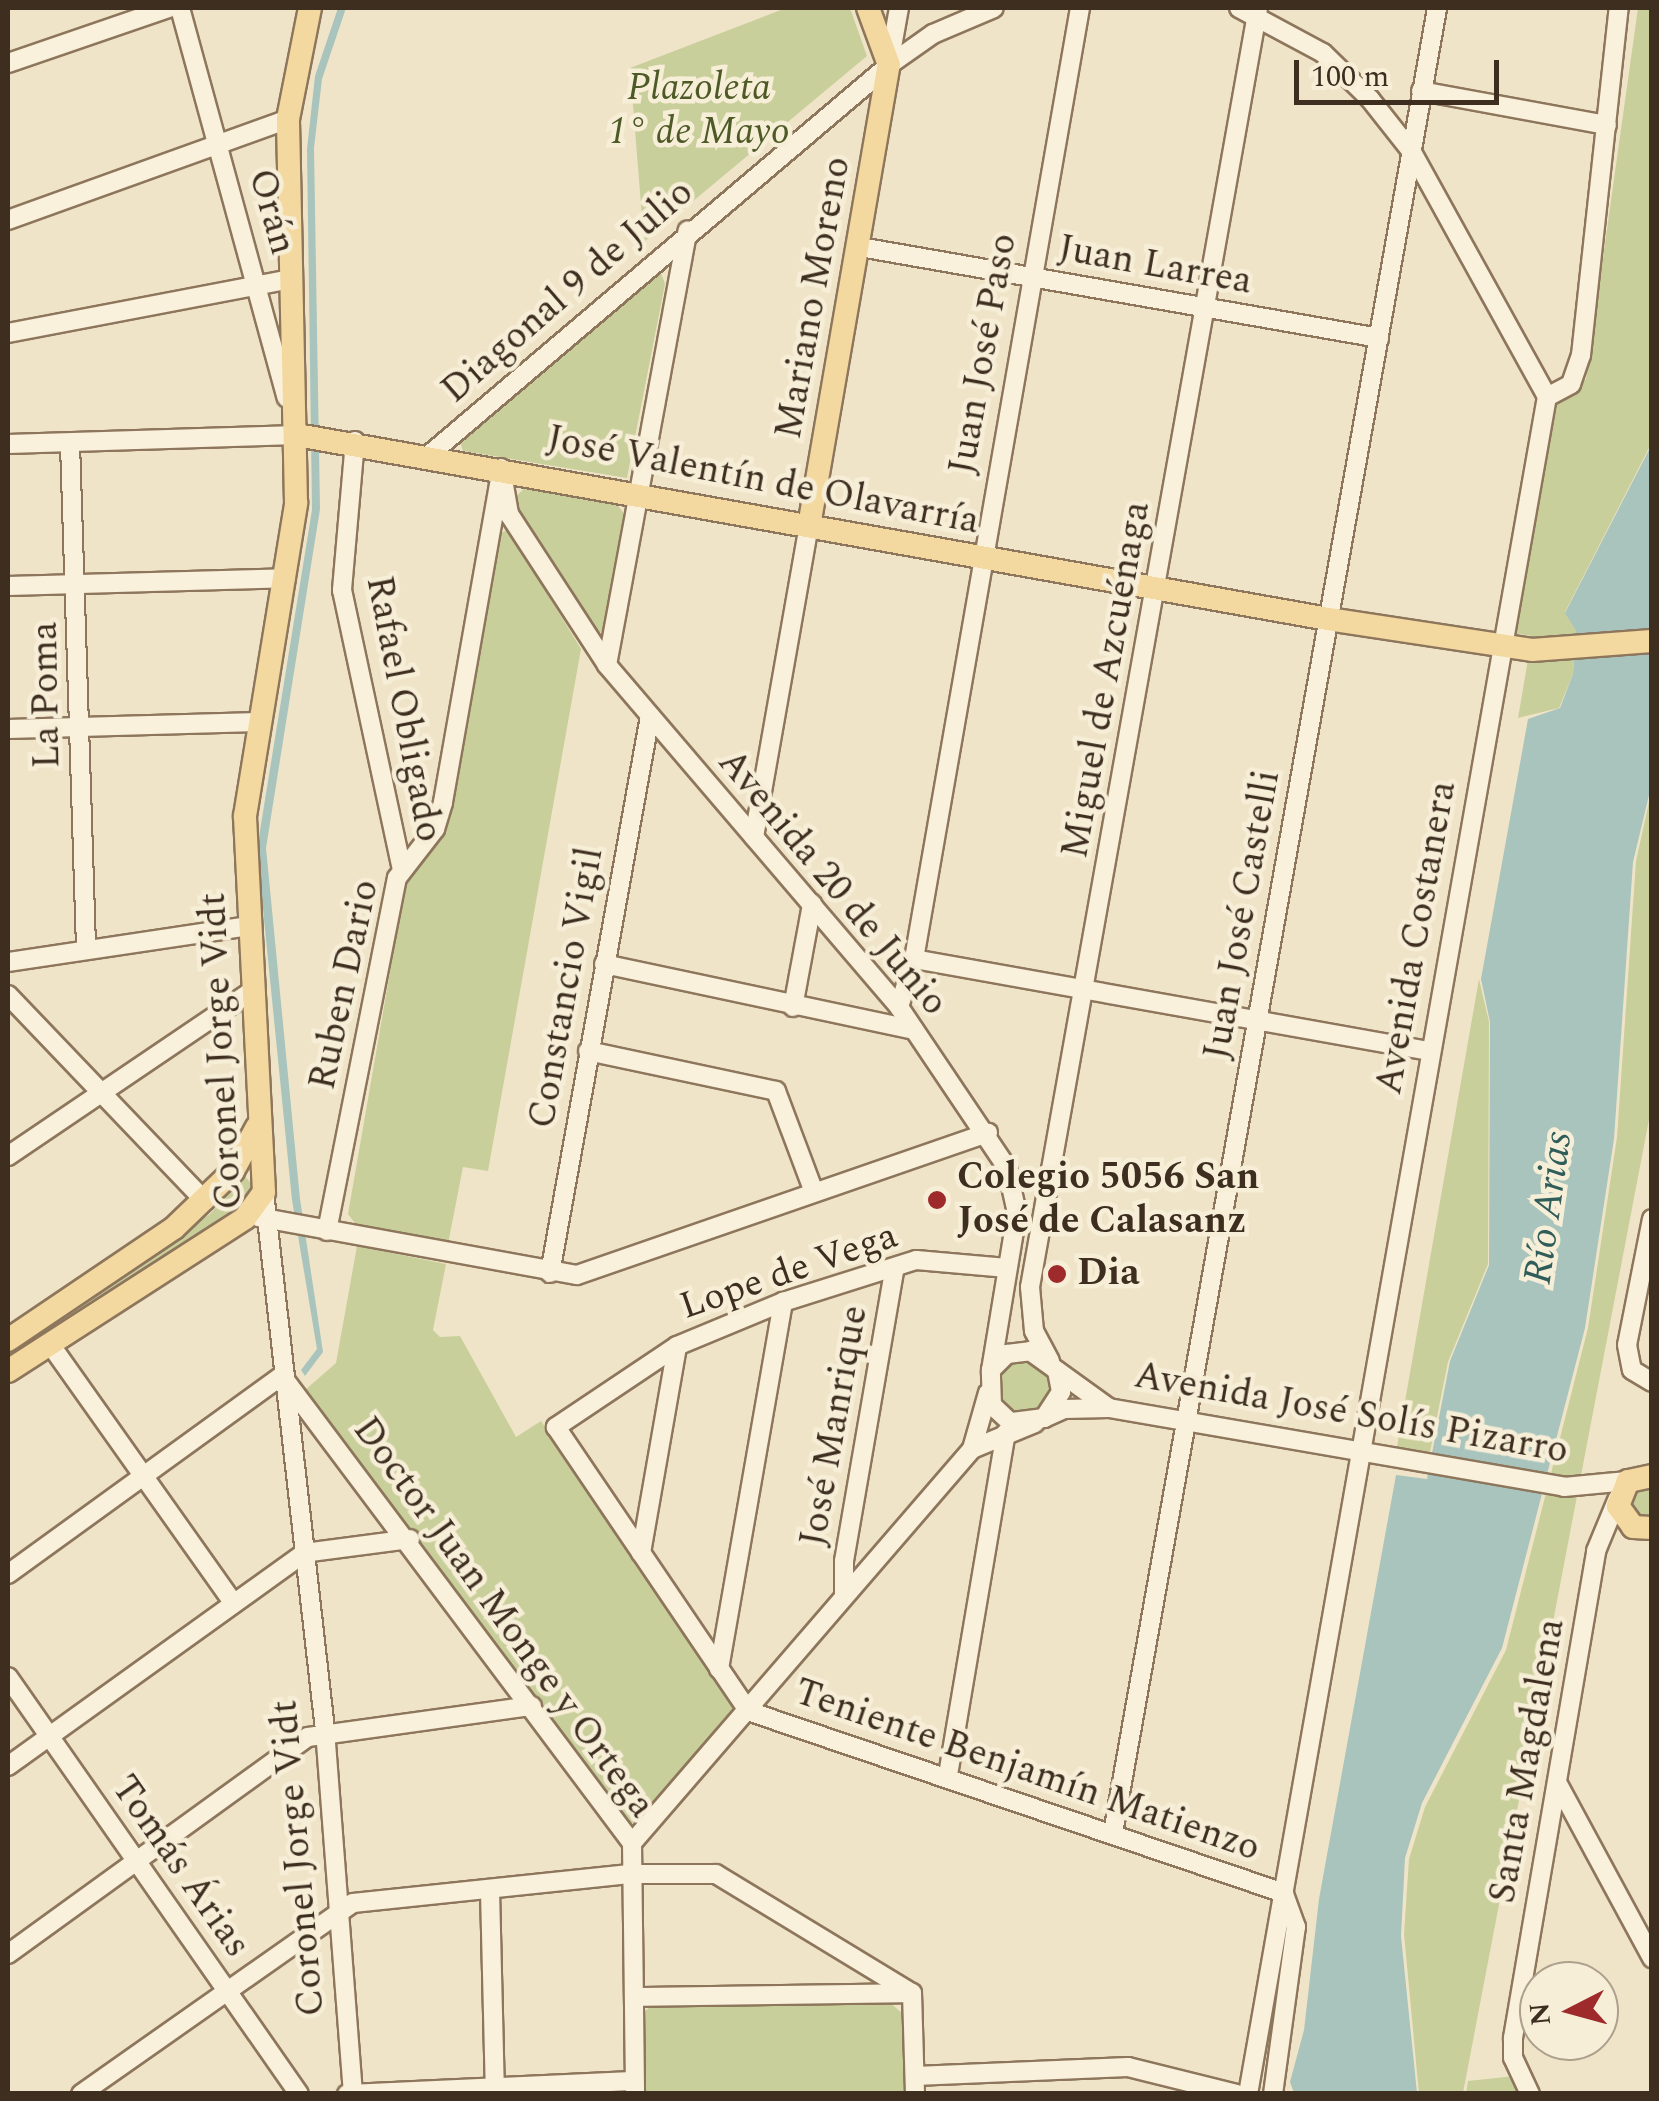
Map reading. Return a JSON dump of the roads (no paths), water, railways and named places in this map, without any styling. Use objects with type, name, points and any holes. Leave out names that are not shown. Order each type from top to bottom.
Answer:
[{"type":"main road","name":"Coronel Jorge Vidt","points":[[263,1189],[245,816],[258,722],[286,578],[302,435],[292,279],[288,119],[310,8]]},
{"type":"main road","points":[[868,8],[889,65]]},
{"type":"main road","name":"Mariano Moreno","points":[[810,526],[889,65]]},
{"type":"main road","name":"José Valentín de Olavarría","points":[[302,435],[355,441],[1156,589],[1502,646],[1532,650],[1652,640]]},
{"type":"main road","points":[[8,1340],[205,1200],[232,1173],[258,1124]]},
{"type":"main road","points":[[8,1372],[248,1219],[263,1189],[252,1172],[232,1173]]},
{"type":"main road","points":[[205,1200],[248,1219]]},
{"type":"street","points":[[8,63],[170,8]]},
{"type":"street","name":"Orán","points":[[180,8],[302,435]]},
{"type":"street","name":"Mariano Moreno","points":[[889,65],[899,8]]},
{"type":"street","name":"Diagonal 9 de Julio","points":[[428,455],[688,230],[889,65],[934,34],[994,8]]},
{"type":"street","name":"Juan José Paso","points":[[899,1007],[914,959],[1029,277],[1080,8]]},
{"type":"street","name":"Juan José Castelli","points":[[1113,1833],[1437,8]]},
{"type":"street","points":[[1252,10],[1344,71],[1412,152],[1547,397],[1572,384],[1582,355],[1620,8]]},
{"type":"street","name":"Miguel de Azcuénaga","points":[[1054,1366],[1034,1331],[1030,1287],[1208,308],[1252,10]]},
{"type":"street","points":[[1422,92],[1607,125]]},
{"type":"street","points":[[8,220],[288,119]]},
{"type":"street","points":[[608,665],[688,230]]},
{"type":"street","name":"Juan Larrea","points":[[860,247],[1379,338]]},
{"type":"street","points":[[8,333],[292,279]]},
{"type":"street","name":"Avenida Costanera","points":[[1248,2094],[1428,1051],[1547,397]]},
{"type":"street","name":"José Valentín de Olavarría","points":[[8,444],[302,435]]},
{"type":"street","name":"Rafael Obligado","points":[[355,441],[342,590],[402,870]]},
{"type":"street","name":"La Poma","points":[[70,442],[78,584],[86,946]]},
{"type":"street","name":"Ruben Dario","points":[[310,1227],[402,870],[435,829],[443,802],[501,468]]},
{"type":"street","name":"Avenida 20 de Junio","points":[[501,468],[509,514],[608,665],[899,1007],[988,1133],[1017,1200],[991,1370]]},
{"type":"street","name":"Mariano Moreno","points":[[754,837],[810,526]]},
{"type":"street","points":[[8,586],[286,578]]},
{"type":"street","name":"Constancio Vigil","points":[[550,1273],[650,716]]},
{"type":"street","points":[[8,729],[258,722]]},
{"type":"street","points":[[793,1007],[812,904]]},
{"type":"street","points":[[8,962],[86,946],[248,926]]},
{"type":"street","points":[[914,959],[1428,1051]]},
{"type":"street","points":[[604,964],[914,1030]]},
{"type":"street","points":[[8,1156],[252,991]]},
{"type":"street","points":[[8,995],[205,1200]]},
{"type":"street","points":[[588,1051],[776,1090],[814,1192]]},
{"type":"street","points":[[248,1219],[576,1275],[988,1133]]},
{"type":"street","name":"Coronel Jorge Vidt","points":[[248,1219],[282,1376],[304,1554],[341,1907],[351,2092]]},
{"type":"street","points":[[1652,1219],[1627,1345],[1632,1370],[1652,1382]]},
{"type":"street","name":"Lope de Vega","points":[[641,1553],[556,1427],[677,1346],[783,1302],[931,1258],[1007,1268]]},
{"type":"street","name":"José Manrique","points":[[844,1595],[844,1562],[895,1267]]},
{"type":"street","points":[[719,1669],[783,1302]]},
{"type":"street","points":[[50,1344],[233,1602]]},
{"type":"street","points":[[677,1346],[641,1553],[748,1710]]},
{"type":"street","points":[[632,1843],[972,1449],[1040,1420],[1061,1392],[1054,1366],[1018,1350],[991,1370],[972,1449]]},
{"type":"street","name":"Avenida José Solís Pizarro","points":[[1054,1366],[1109,1408]]},
{"type":"street","points":[[8,1574],[282,1376]]},
{"type":"street","name":"Doctor Juan Monge y Ortega","points":[[282,1376],[410,1538],[632,1843],[629,1874],[635,2087]]},
{"type":"street","points":[[988,1394],[1000,1415],[1040,1420]]},
{"type":"street","name":"Avenida José Solís Pizarro","points":[[1040,1420],[1064,1409],[1109,1408],[1637,1502]]},
{"type":"street","points":[[948,1775],[1006,1433]]},
{"type":"street","name":"Avenida José Solís Pizarro","points":[[1572,1488],[1637,1502]]},
{"type":"street","name":"Santa Magdalena","points":[[1530,2094],[1513,2058],[1513,2038],[1596,1552],[1637,1502]]},
{"type":"street","points":[[8,1766],[304,1554],[410,1538]]},
{"type":"street","name":"Tomás Árias","points":[[8,1677],[299,2094]]},
{"type":"street","points":[[8,1954],[324,1730],[532,1706]]},
{"type":"street","name":"Teniente Benjamín Matienzo","points":[[748,1710],[948,1775],[1284,1893]]},
{"type":"street","points":[[1558,1786],[1652,1958]]},
{"type":"street","points":[[81,2094],[341,1907],[629,1874],[703,1872],[730,1879],[912,1993]]},
{"type":"street","points":[[490,1891],[495,2090]]},
{"type":"street","name":"Avenida Costanera","points":[[1274,2094],[1296,1928],[1284,1893]]},
{"type":"street","points":[[634,1997],[912,1993]]},
{"type":"street","points":[[912,1993],[915,2085],[1128,2067],[1237,2094]]},
{"type":"street","points":[[351,2092],[635,2087]]},
{"type":"water","points":[[338,8],[346,8],[322,79],[314,148],[320,509],[266,848],[300,1199],[323,1352],[305,1376],[301,1370],[317,1349],[292,1200],[257,849],[312,510],[307,149],[315,76]]},
{"type":"water","name":"Río Arias","points":[[1651,446],[1651,787],[1633,862],[1614,1139],[1585,1328],[1502,1648],[1422,1803],[1405,1858],[1401,1936],[1417,2093],[1294,2093],[1290,2082],[1304,2030],[1319,1899],[1396,1475],[1427,1479],[1450,1361],[1489,1265],[1490,1022],[1481,979],[1528,719],[1560,708],[1573,674],[1576,631],[1565,613]]},
{"type":"place","name":"Colegio 5056 San José de Calasanz","points":[[937,1200]]},
{"type":"place","name":"Dia","points":[[1057,1274]]},
{"type":"park label","name":"Plazoleta 1° de Mayo","points":[[699,111]]}]
